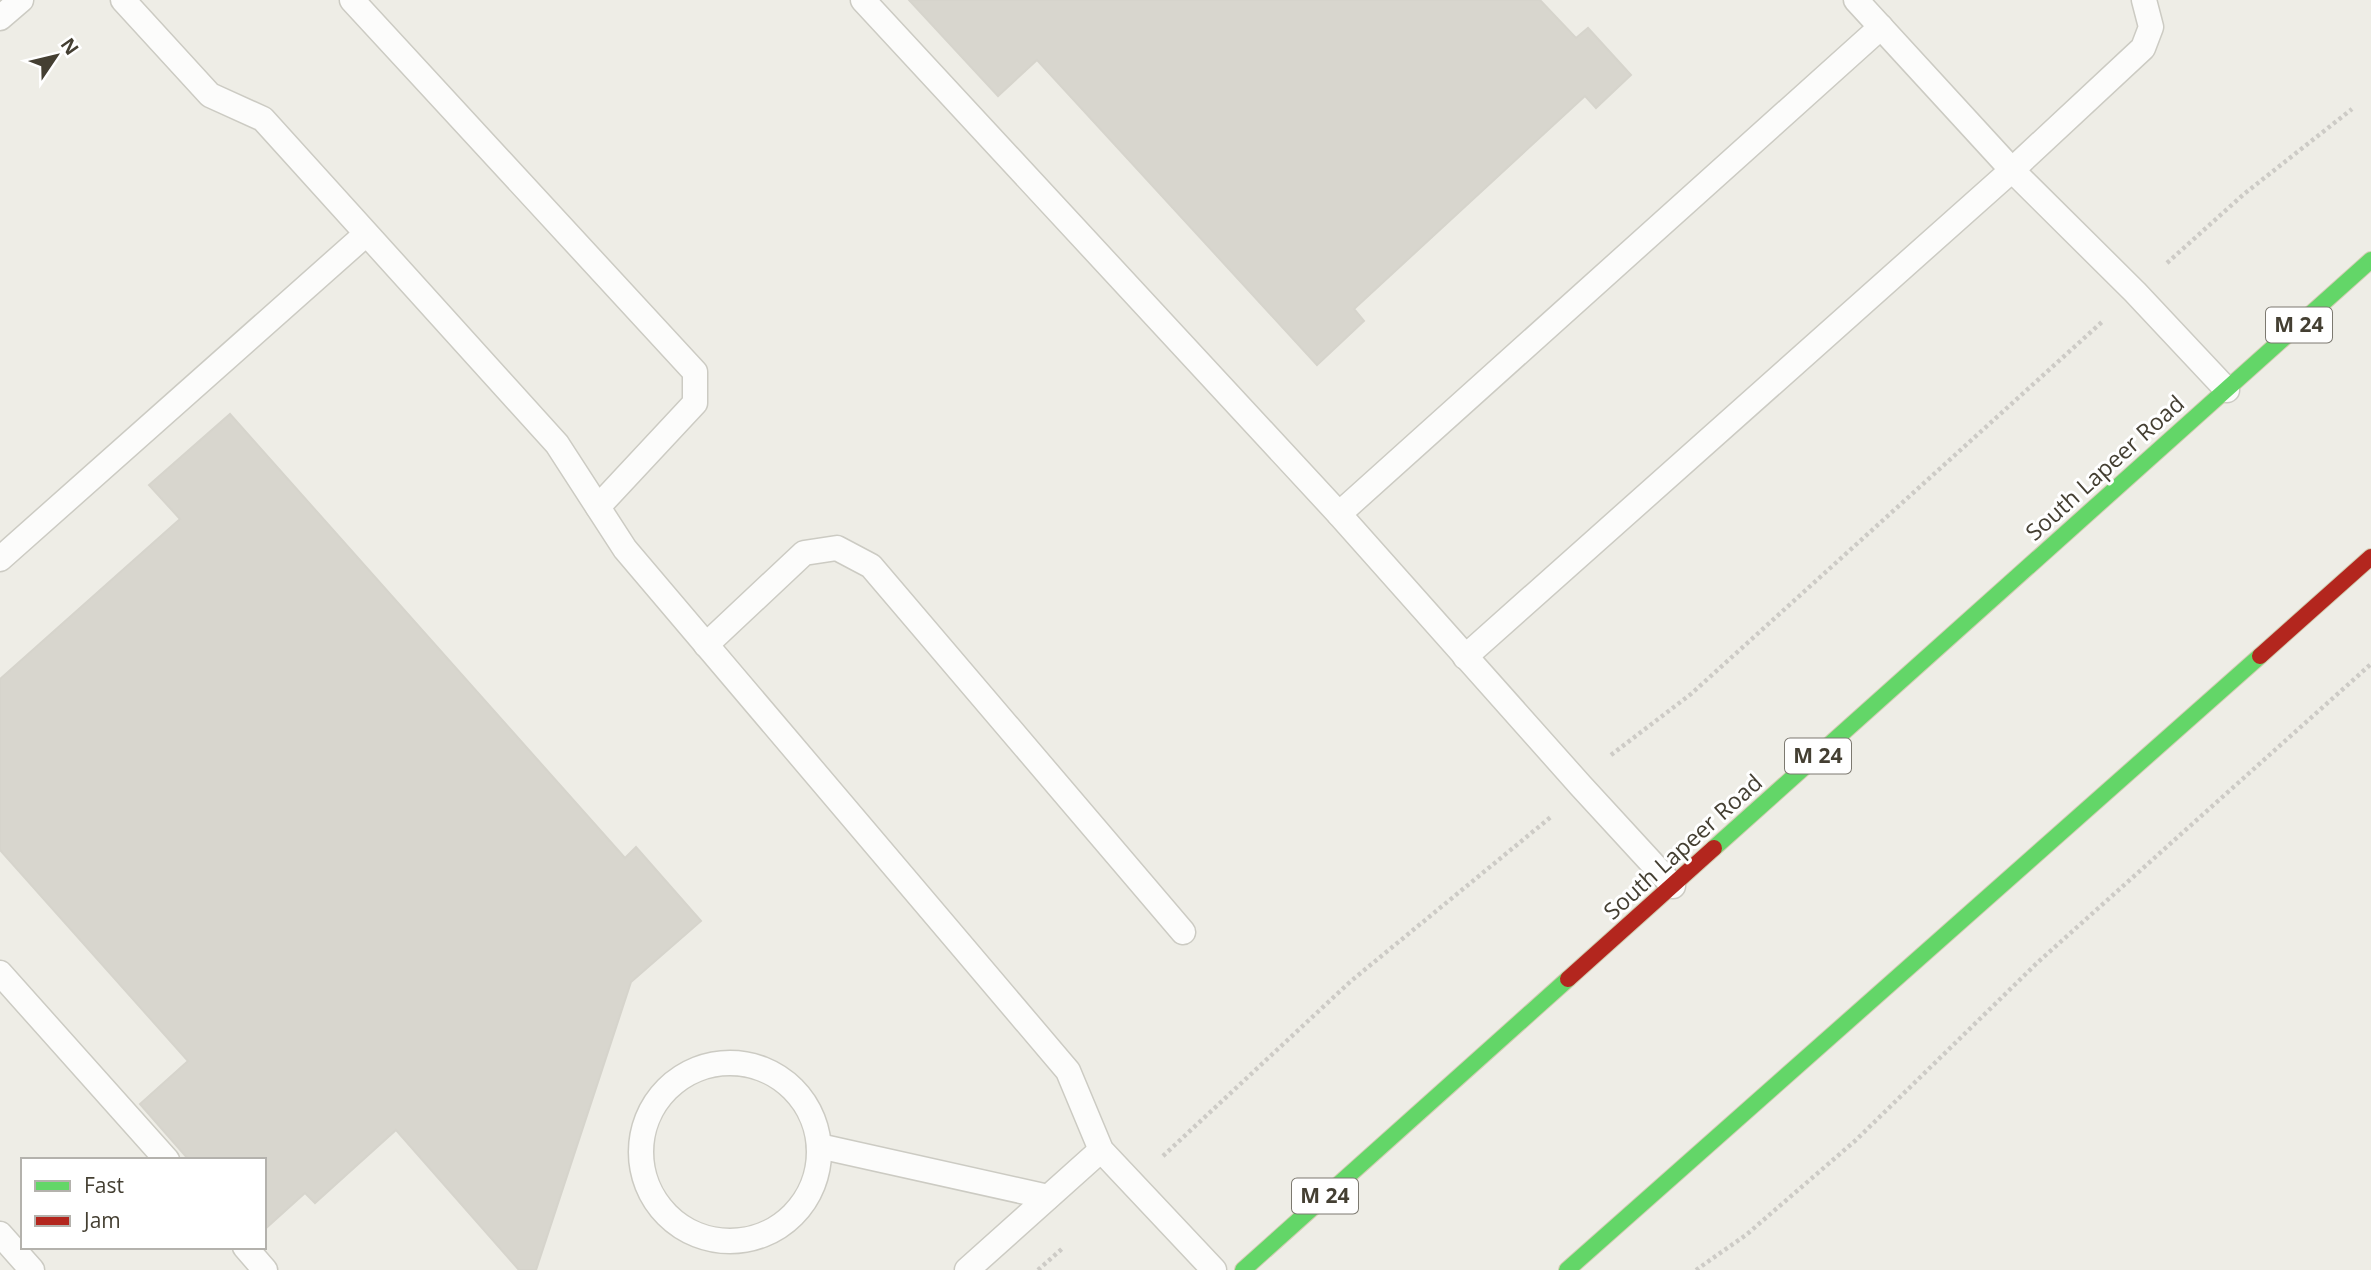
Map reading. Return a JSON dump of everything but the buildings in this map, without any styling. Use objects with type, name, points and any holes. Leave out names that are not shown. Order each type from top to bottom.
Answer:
[{"type":"main road","name":"South Lapeer Road","points":[[1243,1270],[2371,260]]},
{"type":"main road","points":[[1567,1270],[2371,557]]},
{"type":"lane","points":[[0,18],[21,0]]},
{"type":"lane","points":[[123,0],[210,95],[263,119],[557,444],[625,550],[1068,1071],[1101,1150],[1214,1270]]},
{"type":"lane","points":[[352,0],[695,372],[695,403],[597,507]]},
{"type":"lane","points":[[863,0],[1339,514],[1673,886]]},
{"type":"lane","points":[[1856,0],[2012,170],[2135,292],[2227,390]]},
{"type":"lane","points":[[1465,657],[2012,170],[2143,48],[2151,26],[2144,0]]},
{"type":"lane","points":[[1339,514],[1881,27]]},
{"type":"lane","points":[[0,559],[366,234]]},
{"type":"lane","points":[[706,645],[804,553],[837,548],[871,566],[1183,932]]},
{"type":"lane","points":[[0,972],[165,1158]]},
{"type":"lane","points":[[720,1062],[748,1065],[775,1075],[797,1094],[812,1117],[819,1146],[816,1174],[805,1200],[786,1221],[762,1235],[732,1242],[702,1237],[675,1222],[654,1200],[642,1171],[640,1141],[650,1112],[668,1087],[693,1070],[720,1062]]},
{"type":"lane","points":[[819,1146],[1048,1197]]},
{"type":"lane","points":[[967,1270],[1101,1150]]},
{"type":"lane","points":[[0,1234],[32,1270]]},
{"type":"lane","points":[[247,1249],[265,1270]]},
{"type":"path","points":[[1133,1183],[1351,981],[1548,820],[1610,755],[1691,694],[2244,194],[2351,109]]},
{"type":"path","points":[[1696,1270],[1746,1235],[1856,1140],[2037,963],[2371,664]]},
{"type":"path","points":[[1038,1270],[1069,1242]]},
{"type":"traffic: fast","points":[[1714,848],[2371,260]]},
{"type":"traffic: fast","points":[[1567,1270],[2260,656]]},
{"type":"traffic: fast","points":[[1243,1270],[1568,979]]},
{"type":"traffic: jam","points":[[2260,656],[2371,557]]},
{"type":"traffic: jam","points":[[1568,979],[1714,848]]}]
